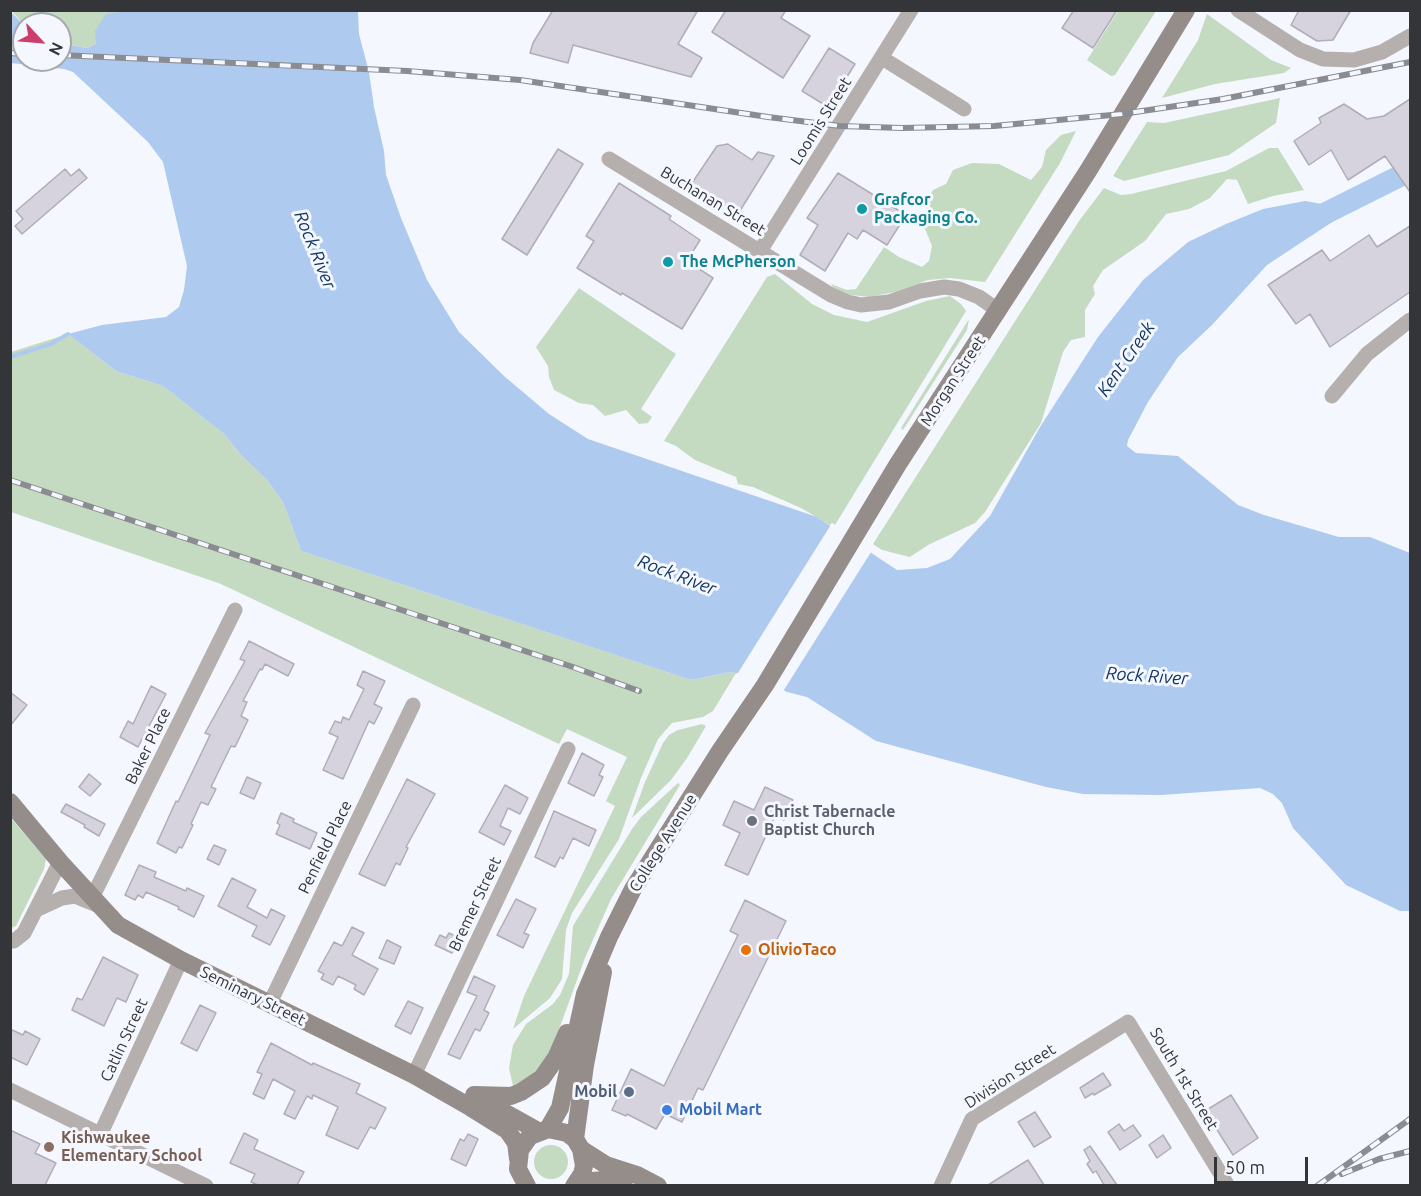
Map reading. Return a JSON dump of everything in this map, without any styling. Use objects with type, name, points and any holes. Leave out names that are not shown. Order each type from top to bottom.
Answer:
[{"type":"main road","name":"Morgan Street","points":[[720,751],[765,685],[898,464],[1088,171],[1186,10]]},
{"type":"main road","name":"College Avenue","points":[[518,1159],[524,1142],[543,1130],[560,1108],[585,994],[609,937],[633,889],[720,751]]},
{"type":"main road","name":"Seminary Street","points":[[10,802],[60,862],[118,925],[269,1005],[414,1075],[507,1130],[516,1143],[518,1159]]},
{"type":"main road","name":"College Avenue","points":[[576,1184],[584,1166],[578,1144],[585,1065],[609,937]]},
{"type":"main road","points":[[474,1095],[511,1096],[542,1078],[556,1058],[585,994]]},
{"type":"main road","name":"Seminary Street","points":[[414,1075],[474,1095],[543,1130]]},
{"type":"main road","points":[[543,1130],[558,1130],[606,1165],[658,1185]]},
{"type":"main road","points":[[518,1159],[518,1169],[527,1185]]},
{"type":"main road","points":[[576,1184],[605,1180],[624,1185]]},
{"type":"street","name":"Loomis Street","points":[[760,250],[911,10]]},
{"type":"street","points":[[1238,10],[1300,50],[1323,59],[1354,60],[1382,51],[1410,36]]},
{"type":"street","points":[[882,58],[964,109]]},
{"type":"street","name":"Buchanan Street","points":[[609,159],[831,295],[861,305],[889,302],[920,291],[944,287],[959,289],[979,297],[999,310]]},
{"type":"street","points":[[1332,396],[1367,354],[1410,320]]},
{"type":"street","name":"Baker Place","points":[[96,902],[235,609]]},
{"type":"street","name":"Penfield Place","points":[[269,1005],[413,705]]},
{"type":"street","name":"Bremer Street","points":[[414,1075],[568,749]]},
{"type":"street","points":[[10,941],[15,941],[24,933],[60,862]]},
{"type":"street","name":"Seminary Street","points":[[36,910],[62,898],[75,896],[96,902]]},
{"type":"street","name":"Catlin Street","points":[[100,1135],[181,960]]},
{"type":"street","name":"Division Street","points":[[941,1185],[972,1119],[1128,1022]]},
{"type":"street","name":"South 1st Street","points":[[1128,1022],[1228,1185]]},
{"type":"street","points":[[10,1090],[206,1185]]},
{"type":"green space","points":[[11,10],[134,11],[122,13],[96,44],[87,48],[72,45],[72,12],[13,12]]},
{"type":"green space","points":[[1118,11],[1156,11],[1115,75],[1111,76],[1087,60]]},
{"type":"green space","points":[[1207,14],[1271,60],[1291,68],[1284,73],[1215,84],[1162,98],[1198,40]]},
{"type":"green space","points":[[1280,98],[1276,123],[1229,155],[1124,181],[1113,176],[1147,122],[1164,123]]},
{"type":"green space","points":[[1076,131],[1060,163],[985,282],[950,278],[928,280],[895,292],[869,297],[852,295],[834,289],[831,284],[847,290],[856,289],[884,247],[899,257],[922,267],[929,261],[932,246],[925,229],[927,201],[933,190],[946,184],[953,170],[972,163],[999,164],[1031,180],[1042,167],[1046,150],[1061,135]]},
{"type":"green space","points":[[1269,148],[1278,148],[1304,190],[1248,204],[1237,180],[1227,179],[1210,198],[1189,209],[1166,214],[1145,241],[1103,270],[1093,286],[1095,294],[1085,310],[1085,337],[1071,340],[1063,352],[1041,423],[985,512],[975,523],[928,545],[910,557],[882,550],[873,544],[1079,221],[1104,188],[1121,195],[1131,194],[1226,171]]},
{"type":"green space","points":[[775,274],[812,304],[834,315],[867,322],[926,301],[950,296],[966,311],[835,525],[832,523],[830,525],[801,508],[753,487],[738,484],[736,477],[695,460],[676,446],[664,441],[767,277]]},
{"type":"green space","points":[[579,288],[676,354],[641,409],[652,417],[648,423],[639,424],[626,410],[605,416],[593,405],[579,403],[554,390],[548,366],[536,347]]},
{"type":"green space","points":[[969,319],[967,330],[903,430],[901,428]]},
{"type":"green space","points":[[68,334],[116,371],[163,386],[224,434],[242,456],[267,480],[283,502],[301,551],[691,680],[730,672],[736,673],[713,711],[703,717],[672,723],[658,739],[619,839],[572,913],[566,930],[562,979],[550,998],[513,1029],[524,996],[615,806],[606,801],[627,757],[567,729],[559,744],[221,584],[11,512],[11,352]]},
{"type":"green space","points":[[702,724],[706,726],[671,780],[632,818],[663,743],[669,735],[678,730]]},
{"type":"green space","points":[[678,783],[680,785],[611,899],[585,958],[546,1065],[514,1090],[509,1068],[513,1045],[526,1024],[553,1004],[560,995],[569,974],[573,926],[632,829],[641,817]]},
{"type":"green space","points":[[10,817],[46,859],[44,869],[16,926],[11,928]]},
{"type":"green space","points":[[551,1145],[563,1150],[568,1162],[563,1174],[551,1179],[539,1174],[534,1162],[539,1150]]},
{"type":"water","name":"Rock River","points":[[134,10],[358,11],[359,34],[369,72],[384,151],[386,175],[427,280],[459,332],[504,376],[549,414],[588,439],[817,517],[897,570],[927,568],[950,559],[990,516],[1040,427],[1098,337],[1143,280],[1188,242],[1263,209],[1305,201],[1352,209],[1267,265],[1212,325],[1178,357],[1148,402],[1127,446],[1136,453],[1178,456],[1238,505],[1264,515],[1339,537],[1370,537],[1410,553],[1410,911],[1400,911],[1346,885],[1293,828],[1282,803],[1273,794],[1260,788],[1161,795],[1083,794],[1046,787],[876,741],[807,697],[787,692],[758,677],[730,672],[691,680],[301,551],[283,502],[267,480],[242,456],[224,434],[163,386],[116,371],[68,334],[102,325],[166,317],[179,307],[187,266],[163,162],[148,142],[72,72],[72,45],[87,48],[96,44],[95,31],[106,14]]},
{"type":"water","points":[[10,11],[12,13],[12,63],[11,63]]},
{"type":"pier","points":[[832,523],[873,549],[782,693],[757,680],[736,676]]},
{"type":"building","points":[[553,10],[698,10],[678,44],[702,58],[691,77],[573,45],[568,63],[530,53],[533,43]]},
{"type":"building","points":[[726,10],[786,10],[781,18],[810,36],[783,78],[712,32]]},
{"type":"building","points":[[1074,10],[1117,10],[1093,48],[1062,28]]},
{"type":"building","points":[[1299,10],[1351,10],[1333,40],[1317,41],[1291,25]]},
{"type":"building","points":[[829,48],[855,64],[828,107],[802,91]]},
{"type":"building","points":[[1410,99],[1410,192],[1385,156],[1348,180],[1331,150],[1309,165],[1294,141],[1321,123],[1319,118],[1344,104],[1367,119],[1384,116]]},
{"type":"building","points":[[728,144],[752,160],[758,152],[774,156],[738,214],[692,183],[717,146]]},
{"type":"building","points":[[558,149],[583,164],[527,255],[502,239]]},
{"type":"building","points":[[65,169],[71,176],[79,169],[87,178],[22,234],[15,226],[23,219],[16,211]]},
{"type":"building","points":[[838,173],[906,215],[887,245],[863,230],[857,239],[848,233],[825,271],[800,255],[818,225],[807,218]]},
{"type":"building","points":[[619,183],[671,216],[669,219],[700,240],[687,261],[713,278],[682,329],[577,268],[594,241],[586,236]]},
{"type":"building","points":[[1410,226],[1410,292],[1330,347],[1310,314],[1296,324],[1268,285],[1322,250],[1330,261],[1369,235],[1377,247]]},
{"type":"building","points":[[249,641],[294,664],[288,676],[265,664],[262,670],[260,669],[243,701],[247,702],[241,716],[248,720],[235,747],[231,746],[211,787],[216,789],[208,805],[201,802],[182,848],[179,847],[176,853],[157,843],[210,735],[205,733],[245,661],[240,659]]},
{"type":"building","points":[[363,671],[385,681],[374,704],[382,708],[374,724],[369,721],[343,779],[323,770],[338,737],[329,733],[335,721],[341,723],[343,717],[349,720],[364,689],[357,685]]},
{"type":"building","points":[[151,686],[166,694],[138,747],[120,737],[128,721],[133,724]]},
{"type":"building","points":[[10,692],[27,705],[10,726]]},
{"type":"building","points":[[582,753],[604,765],[599,775],[603,777],[594,796],[568,783]]},
{"type":"building","points":[[89,774],[101,784],[90,796],[79,787]]},
{"type":"building","points":[[247,777],[261,783],[254,799],[240,793]]},
{"type":"building","points":[[407,779],[435,794],[406,847],[408,848],[400,865],[396,863],[385,886],[359,874]]},
{"type":"building","points":[[505,785],[528,798],[520,814],[508,808],[500,826],[511,831],[504,845],[479,832]]},
{"type":"building","points":[[765,787],[793,800],[784,820],[775,816],[748,875],[725,865],[740,833],[723,825],[734,801],[754,810]]},
{"type":"building","points":[[66,804],[105,824],[99,836],[84,827],[85,825],[61,812]]},
{"type":"building","points":[[554,811],[596,830],[589,846],[573,838],[563,859],[560,857],[555,867],[535,857]]},
{"type":"building","points":[[281,813],[294,819],[293,822],[317,833],[310,849],[276,834],[280,825],[277,823]]},
{"type":"building","points":[[214,845],[226,850],[219,865],[207,859]]},
{"type":"building","points":[[139,865],[156,872],[154,877],[204,896],[194,917],[178,909],[179,907],[146,892],[143,898],[138,895],[135,900],[125,895]]},
{"type":"building","points":[[232,878],[256,890],[247,907],[267,918],[271,909],[285,916],[270,945],[252,936],[257,926],[218,906]]},
{"type":"building","points":[[516,899],[536,909],[524,933],[529,935],[523,948],[497,935]]},
{"type":"building","points":[[745,900],[786,921],[703,1090],[698,1088],[682,1122],[665,1114],[656,1129],[627,1114],[626,1116],[612,1110],[631,1069],[664,1086],[738,935],[730,931]]},
{"type":"building","points":[[352,927],[364,933],[352,955],[378,969],[364,995],[354,989],[356,985],[338,976],[333,985],[321,979],[324,974],[318,971],[334,942],[342,946]]},
{"type":"building","points":[[449,933],[459,938],[452,953],[435,945],[440,935],[446,938]]},
{"type":"building","points":[[387,940],[401,947],[394,964],[379,958]]},
{"type":"building","points":[[103,957],[138,975],[126,1002],[117,998],[104,1026],[72,1010],[77,998],[82,1000]]},
{"type":"building","points":[[474,976],[495,986],[484,1010],[489,1013],[480,1031],[475,1029],[460,1059],[448,1054],[477,996],[467,992]]},
{"type":"building","points":[[408,1001],[423,1008],[411,1034],[395,1026]]},
{"type":"building","points":[[200,1005],[216,1013],[197,1051],[181,1043]]},
{"type":"building","points":[[10,1029],[23,1035],[25,1031],[40,1039],[27,1065],[10,1057]]},
{"type":"building","points":[[271,1043],[312,1065],[313,1063],[360,1084],[356,1093],[386,1108],[375,1129],[370,1127],[358,1149],[326,1135],[338,1107],[313,1095],[312,1099],[307,1096],[295,1119],[284,1114],[295,1091],[273,1079],[264,1099],[253,1094],[262,1074],[257,1072]]},
{"type":"building","points":[[1103,1073],[1111,1085],[1085,1098],[1080,1088]]},
{"type":"building","points":[[1231,1095],[1258,1138],[1233,1155],[1205,1111]]},
{"type":"building","points":[[1035,1112],[1051,1137],[1034,1147],[1018,1122]]},
{"type":"building","points":[[1119,1124],[1124,1131],[1133,1125],[1141,1136],[1120,1150],[1108,1132]]},
{"type":"building","points":[[10,1130],[40,1144],[35,1153],[56,1163],[45,1185],[10,1185]]},
{"type":"building","points":[[244,1133],[258,1140],[254,1149],[304,1172],[297,1185],[258,1185],[251,1182],[255,1174],[230,1163]]},
{"type":"building","points":[[468,1134],[478,1139],[466,1166],[451,1159],[460,1139],[464,1141]]},
{"type":"building","points":[[1163,1135],[1171,1148],[1157,1158],[1149,1145]]},
{"type":"building","points":[[1090,1146],[1117,1185],[1104,1185],[1096,1171],[1093,1173],[1087,1164],[1090,1161],[1084,1150]]},
{"type":"building","points":[[1028,1160],[1044,1185],[988,1185]]},
{"type":"waterway","name":"Kent Creek","points":[[1312,220],[1410,171]]},
{"type":"waterway","points":[[10,357],[51,344],[68,334]]},
{"type":"railway","points":[[72,56],[407,71],[520,80],[768,117],[840,126],[902,128],[994,126],[1122,114],[1223,99],[1410,62]]},
{"type":"railway","points":[[10,480],[639,691]]},
{"type":"railway","points":[[1317,1186],[1410,1119]]},
{"type":"railway","points":[[1342,1174],[1379,1159],[1410,1151]]},
{"type":"place","name":"Grafcor Packaging Co.","points":[[862,209]]},
{"type":"place","name":"The McPherson","points":[[668,262]]},
{"type":"place","name":"Christ Tabernacle Baptist Church","points":[[752,821]]},
{"type":"place","name":"OlivioTaco","points":[[746,950]]},
{"type":"place","name":"Mobil","points":[[629,1092]]},
{"type":"place","name":"Mobil Mart","points":[[667,1110]]},
{"type":"place","name":"Kishwaukee Elementary School","points":[[49,1147]]}]
